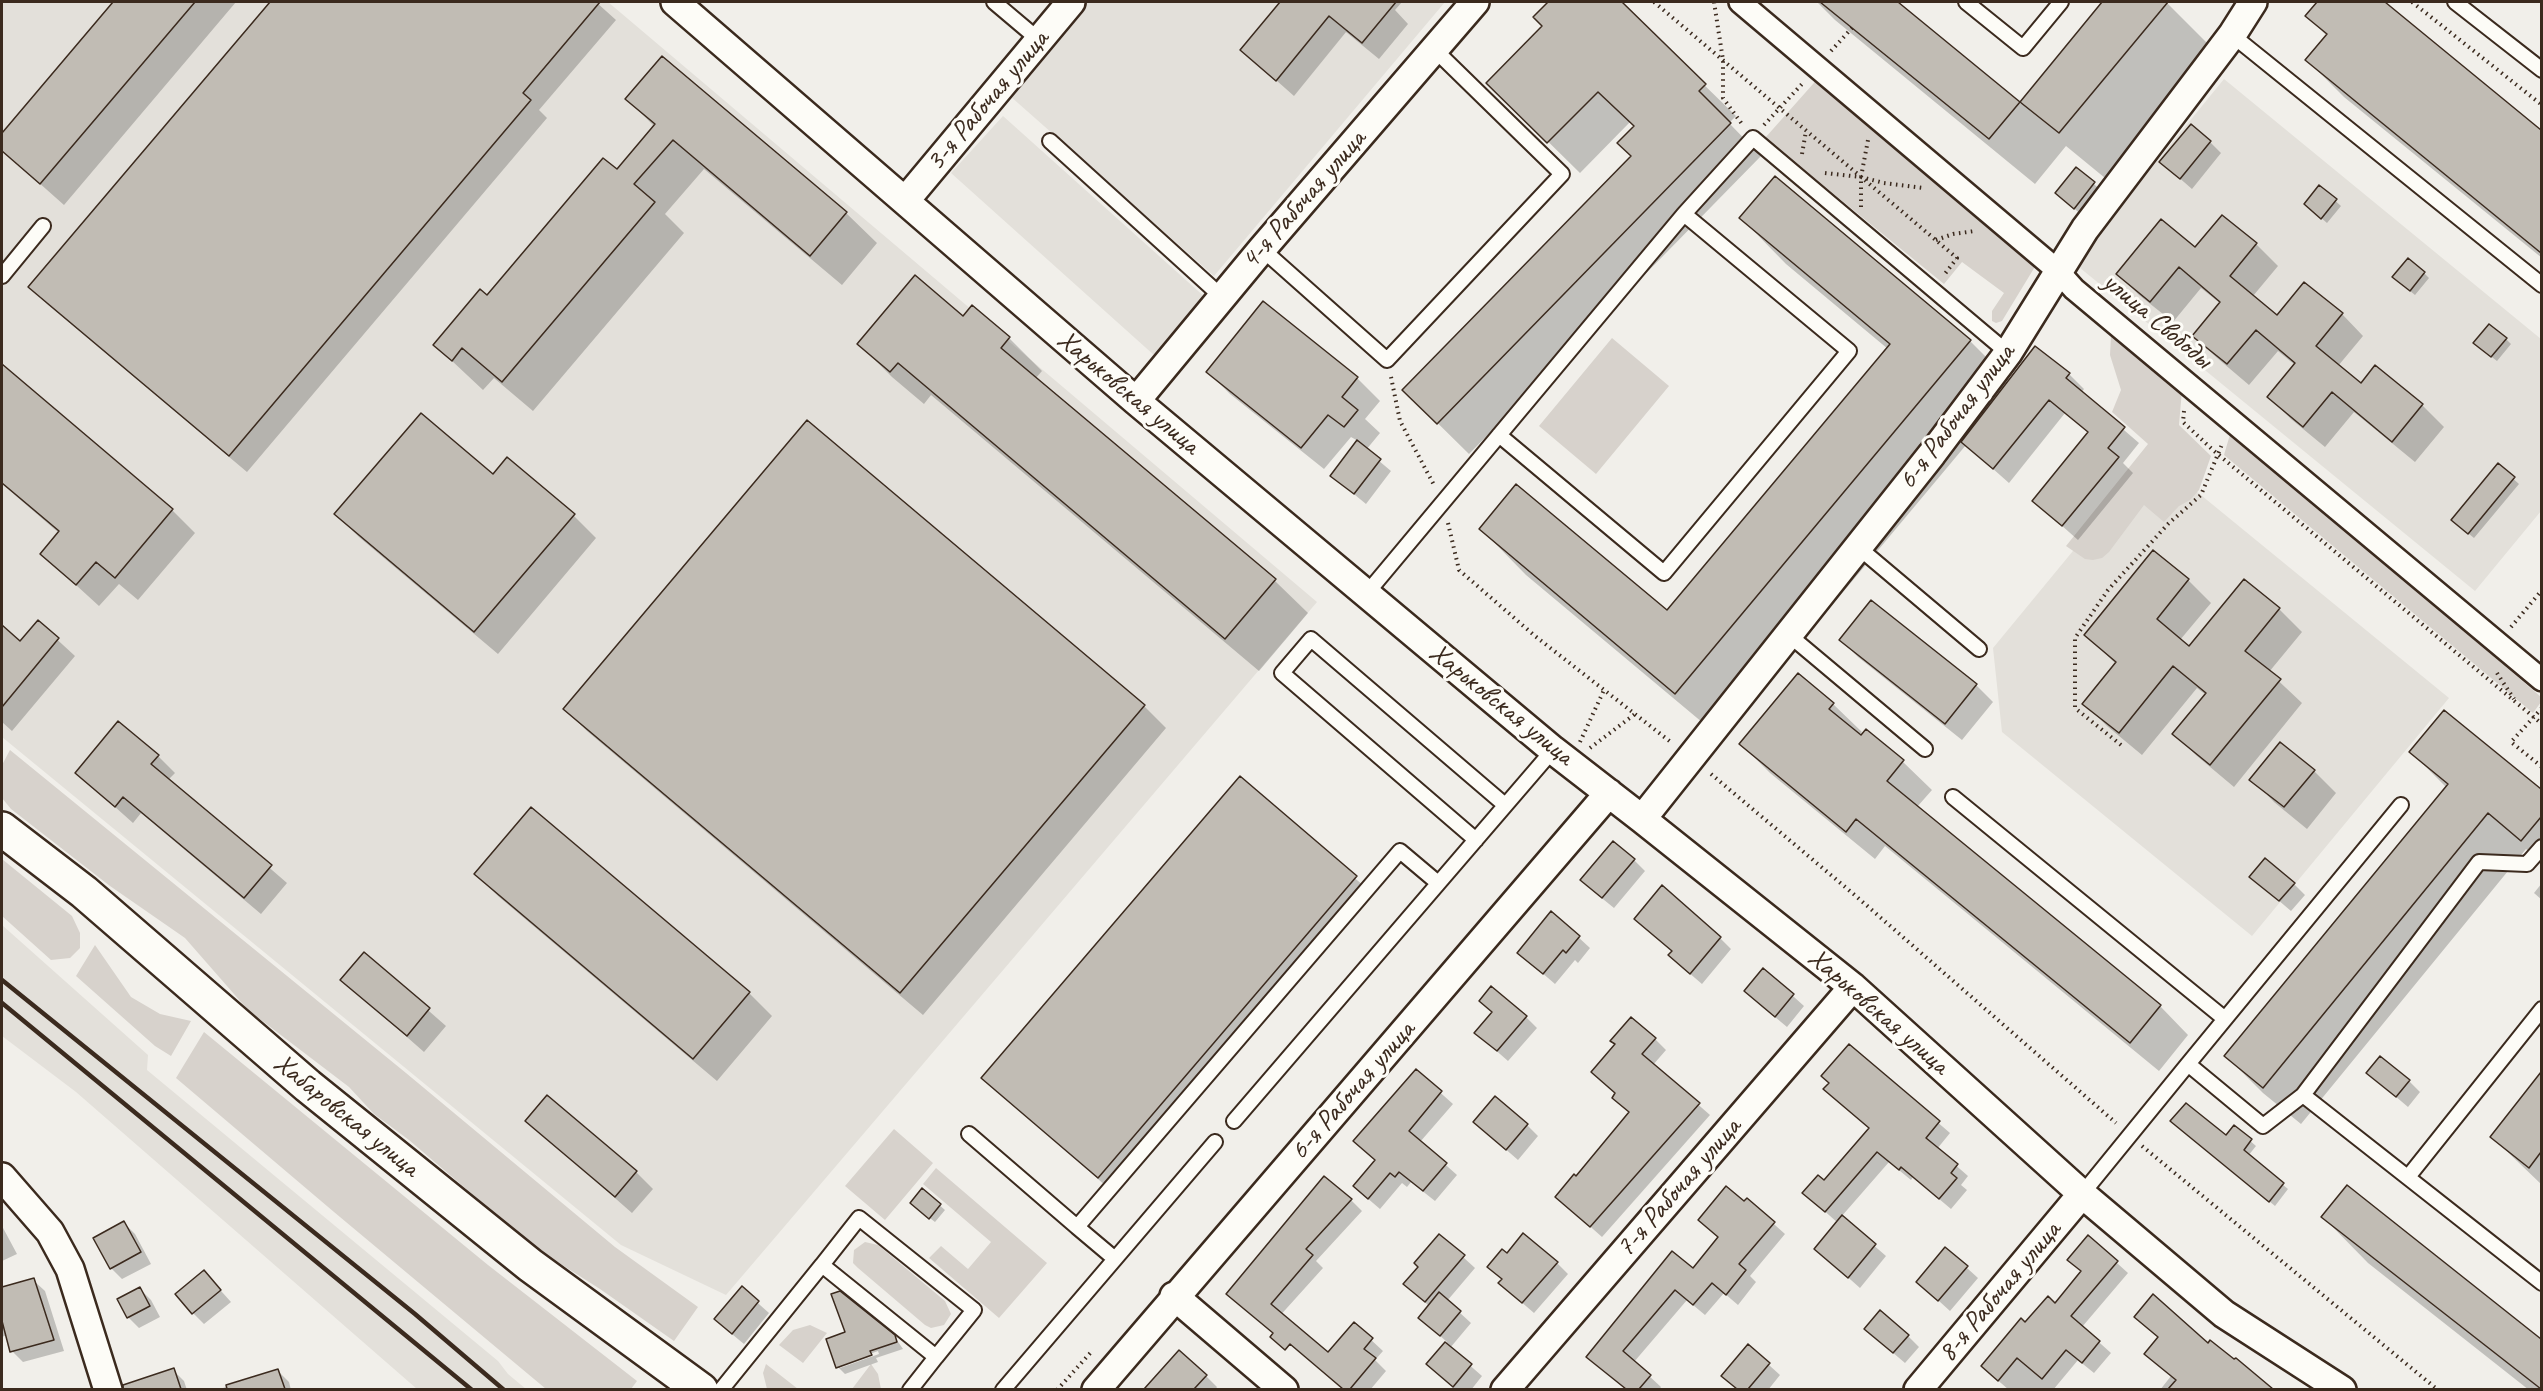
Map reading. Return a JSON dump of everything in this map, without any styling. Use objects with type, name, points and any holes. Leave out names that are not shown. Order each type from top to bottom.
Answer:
[{"type":"main road","name":"Хабаровская улица","points":[[2,829],[84,892],[308,1086],[521,1258],[701,1389]]},
{"type":"street","name":"Харьковская улица","points":[[675,2],[1136,401],[1562,756],[1853,987],[2082,1194],[2224,1314],[2334,1387]]},
{"type":"street","name":"3-я Рабочая улица","points":[[905,201],[1071,2]]},
{"type":"street","name":"4-я Рабочая улица","points":[[1136,401],[1262,249],[1475,2]]},
{"type":"street","name":"улица Свободы","points":[[1740,2],[2057,270],[2074,289],[2541,680]]},
{"type":"street","name":"6-я Рабочая улица","points":[[1642,819],[1789,635],[2008,353],[2057,270],[2085,229],[2232,35],[2253,2]]},
{"type":"street","name":"6-я Рабочая улица","points":[[1096,1389],[1609,793]]},
{"type":"street","name":"7-я Рабочая улица","points":[[1505,1389],[1853,987]]},
{"type":"street","points":[[2,1177],[50,1232],[70,1269],[108,1389]]},
{"type":"street","name":"8-я Рабочая улица","points":[[1918,1389],[2082,1194]]},
{"type":"street","points":[[1174,1296],[1284,1389]]},
{"type":"lane","points":[[994,2],[1039,40]]},
{"type":"lane","points":[[1966,2],[2023,48],[2061,2]]},
{"type":"lane","points":[[2455,2],[2541,70]]},
{"type":"lane","points":[[2232,35],[2541,285]]},
{"type":"lane","points":[[1262,249],[1387,360],[1562,174],[1434,49]]},
{"type":"lane","points":[[1366,593],[1684,214],[1753,138],[2008,353]]},
{"type":"lane","points":[[1050,141],[1222,297]]},
{"type":"lane","points":[[1499,435],[1664,573],[1849,351],[1684,214]]},
{"type":"lane","points":[[2,276],[43,226]]},
{"type":"lane","points":[[1858,547],[1979,649]]},
{"type":"lane","points":[[1789,635],[1924,749]]},
{"type":"lane","points":[[1476,840],[1282,673],[1311,639],[1505,806]]},
{"type":"lane","points":[[1234,1121],[1505,806],[1562,756]]},
{"type":"lane","points":[[1953,796],[2225,1019]]},
{"type":"lane","points":[[2082,1194],[2401,805]]},
{"type":"lane","points":[[2188,1064],[2263,1126],[2303,1095],[2480,862],[2528,864],[2541,847]]},
{"type":"lane","points":[[1077,1227],[1400,851],[1438,884]]},
{"type":"lane","points":[[2408,1177],[2541,1009]]},
{"type":"lane","points":[[2303,1095],[2541,1283]]},
{"type":"lane","points":[[969,1134],[1115,1259]]},
{"type":"lane","points":[[1003,1389],[1215,1142]]},
{"type":"lane","points":[[721,1389],[859,1218],[974,1310],[910,1389]]},
{"type":"lane","points":[[822,1265],[936,1357]]},
{"type":"path","points":[[1654,2],[1957,258],[1932,289]]},
{"type":"path","points":[[1714,2],[1723,60],[1723,98],[1753,138]]},
{"type":"path","points":[[2412,2],[2541,105]]},
{"type":"path","points":[[1860,228],[1861,177],[1868,139],[1868,109]]},
{"type":"path","points":[[1798,176],[1816,173],[1861,177],[1884,183],[1967,194]]},
{"type":"path","points":[[1387,360],[1400,421],[1443,502],[1459,570],[1535,636],[1691,758],[1857,897],[2130,1135],[2438,1389]]},
{"type":"path","points":[[2186,383],[2183,422],[2219,455],[2541,724]]},
{"type":"path","points":[[2121,745],[2075,708],[2075,638],[2108,590],[2168,524],[2201,495],[2219,455],[2229,418]]},
{"type":"path","points":[[2498,643],[2541,590]]},
{"type":"path","points":[[2541,708],[2511,742],[2541,767]]},
{"type":"path","points":[[1562,756],[1635,714]]},
{"type":"shaded area","points":[[2,2],[608,2],[1317,602],[726,1295],[621,1245],[2,737]]},
{"type":"shaded area","points":[[1087,2],[1445,2],[1214,276],[1010,96]]},
{"type":"shaded area","points":[[1821,75],[2039,260],[2002,321],[1996,323],[1992,321],[1992,311],[2004,293],[1962,262],[1944,284],[1765,138]]},
{"type":"shaded area","points":[[2224,79],[2541,339],[2541,511],[2475,591],[2074,263]]},
{"type":"shaded area","points":[[1003,116],[1207,299],[1155,356],[951,173]]},
{"type":"shaded area","points":[[2058,287],[2182,390],[2179,425],[2211,456],[2199,490],[2190,500],[2179,506],[2164,522],[2144,505],[2109,552],[2102,558],[2093,560],[2085,559],[2066,546],[2148,444],[2112,412],[2121,390],[2110,355],[2111,336],[2058,292]]},
{"type":"shaded area","points":[[1612,338],[1669,386],[1596,474],[1539,426]]},
{"type":"shaded area","points":[[2231,431],[2541,697],[2541,702],[2533,713],[2224,455]]},
{"type":"shaded area","points":[[2152,455],[2449,698],[2252,936],[2002,732],[1993,648]]},
{"type":"shaded area","points":[[10,750],[615,1247],[698,1307],[674,1341],[600,1289],[534,1247],[409,1140],[374,1114],[349,1087],[248,1010],[185,938],[110,886],[11,809],[2,798],[2,765]]},
{"type":"shaded area","points":[[2,859],[72,916],[80,933],[80,948],[70,958],[51,960],[2,916]]},
{"type":"shaded area","points":[[2,925],[148,1055],[147,1070],[498,1361],[508,1374],[526,1389],[417,1389],[76,1092],[2,1036]]},
{"type":"shaded area","points":[[95,945],[131,997],[160,1014],[191,1021],[171,1056],[155,1046],[76,976]]},
{"type":"shaded area","points":[[204,1032],[488,1265],[637,1381],[631,1389],[546,1389],[334,1212],[176,1078]]},
{"type":"shaded area","points":[[894,1129],[933,1163],[885,1220],[845,1186]]},
{"type":"shaded area","points":[[936,1168],[1047,1263],[999,1318],[929,1258],[941,1246],[968,1269],[991,1242],[923,1184]]},
{"type":"shaded area","points":[[865,1242],[878,1245],[945,1301],[951,1314],[944,1325],[931,1328],[925,1325],[853,1263],[854,1250]]},
{"type":"shaded area","points":[[810,1325],[827,1333],[803,1363],[779,1345],[793,1330]]},
{"type":"shaded area","points":[[766,1364],[798,1389],[767,1389],[763,1373]]},
{"type":"shaded area","points":[[871,1364],[878,1374],[881,1389],[852,1389]]},
{"type":"building","points":[[113,2],[195,2],[40,184],[2,151],[2,133]]},
{"type":"building","points":[[270,2],[600,2],[523,93],[531,100],[229,456],[28,287]]},
{"type":"building","points":[[1280,2],[1396,2],[1362,43],[1329,16],[1276,81],[1240,50]]},
{"type":"building","points":[[1548,2],[1622,2],[1706,84],[1699,91],[1731,123],[1437,424],[1402,390],[1631,156],[1617,143],[1634,126],[1598,92],[1547,143],[1486,83],[1542,26],[1533,17]]},
{"type":"building","points":[[1820,2],[1898,2],[2020,102],[1989,139]]},
{"type":"building","points":[[2102,2],[2168,2],[2059,133],[2020,102]]},
{"type":"building","points":[[2317,2],[2385,2],[2541,130],[2541,253],[2305,60],[2327,34],[2305,16]]},
{"type":"building","points":[[662,56],[847,212],[810,256],[673,140],[634,184],[655,202],[502,382],[462,348],[452,361],[433,345],[480,289],[487,295],[603,158],[617,169],[655,124],[625,99]]},
{"type":"building","points":[[2191,124],[2211,141],[2180,179],[2159,162]]},
{"type":"building","points":[[2076,167],[2095,182],[2074,209],[2055,193]]},
{"type":"building","points":[[1775,176],[1971,340],[1675,694],[1479,529],[1516,484],[1667,610],[1890,344],[1739,218]]},
{"type":"building","points":[[2319,185],[2337,199],[2321,219],[2304,204]]},
{"type":"building","points":[[2222,215],[2257,243],[2230,276],[2277,315],[2304,282],[2343,313],[2316,346],[2361,383],[2375,365],[2423,404],[2392,442],[2332,392],[2303,427],[2267,397],[2295,363],[2256,330],[2227,364],[2192,336],[2220,302],[2179,267],[2150,302],[2116,274],[2161,219],[2195,247]]},
{"type":"building","points":[[2408,258],[2425,272],[2410,291],[2392,277]]},
{"type":"building","points":[[915,275],[963,316],[972,305],[1010,337],[1001,348],[1276,579],[1225,639],[898,363],[890,372],[857,344]]},
{"type":"building","points":[[1263,301],[1358,377],[1342,397],[1358,410],[1344,427],[1328,415],[1301,448],[1206,372]]},
{"type":"building","points":[[2489,324],[2507,338],[2491,357],[2473,343]]},
{"type":"building","points":[[2035,346],[2070,373],[2066,378],[2125,427],[2108,448],[2119,457],[2062,526],[2032,501],[2088,432],[2049,400],[1993,469],[1961,442]]},
{"type":"building","points":[[2,364],[173,509],[115,578],[96,562],[76,585],[40,554],[59,531],[2,483]]},
{"type":"building","points":[[421,413],[493,474],[507,457],[575,514],[474,632],[334,514]]},
{"type":"building","points":[[807,420],[1145,705],[900,993],[563,709]]},
{"type":"building","points":[[1357,440],[1381,459],[1354,494],[1330,476]]},
{"type":"building","points":[[2498,463],[2515,477],[2468,534],[2451,520]]},
{"type":"building","points":[[2153,550],[2189,579],[2157,619],[2189,646],[2244,579],[2280,608],[2245,651],[2281,679],[2210,765],[2172,734],[2206,693],[2173,666],[2119,733],[2082,704],[2116,662],[2084,635]]},
{"type":"building","points":[[1871,600],[1977,684],[1945,724],[1839,640]]},
{"type":"building","points":[[38,620],[59,638],[2,707],[2,625],[20,641]]},
{"type":"building","points":[[1798,673],[1834,703],[1829,709],[1861,735],[1866,729],[1904,760],[1887,781],[2161,1005],[2130,1043],[1856,819],[1846,832],[1739,744]]},
{"type":"building","points":[[2444,710],[2541,789],[2541,817],[2521,841],[2488,813],[2263,1088],[2224,1056],[2448,784],[2409,752]]},
{"type":"building","points":[[118,721],[159,755],[151,764],[272,865],[244,898],[123,797],[115,807],[75,773]]},
{"type":"building","points":[[2280,742],[2315,770],[2284,807],[2249,780]]},
{"type":"building","points":[[1240,776],[1357,876],[1098,1178],[981,1078]]},
{"type":"building","points":[[531,807],[750,992],[693,1059],[474,874]]},
{"type":"building","points":[[1613,841],[1635,859],[1602,898],[1580,880]]},
{"type":"building","points":[[2265,858],[2295,883],[2279,901],[2249,877]]},
{"type":"building","points":[[1662,885],[1721,937],[1690,974],[1668,955],[1672,951],[1634,919]]},
{"type":"building","points":[[1551,911],[1580,936],[1566,953],[1563,950],[1543,974],[1517,953]]},
{"type":"building","points":[[364,952],[430,1008],[407,1036],[340,980]]},
{"type":"building","points":[[1763,968],[1794,994],[1775,1017],[1744,991]]},
{"type":"building","points":[[1491,986],[1527,1016],[1497,1051],[1474,1033],[1492,1012],[1479,1001]]},
{"type":"building","points":[[1631,1017],[1656,1038],[1642,1054],[1700,1103],[1590,1227],[1555,1197],[1574,1174],[1576,1176],[1629,1112],[1612,1098],[1615,1093],[1591,1072],[1615,1044],[1610,1041]]},
{"type":"building","points":[[1849,1044],[1940,1121],[1926,1138],[1958,1164],[1951,1173],[1957,1178],[1939,1199],[1901,1167],[1899,1170],[1877,1152],[1825,1212],[1802,1193],[1818,1175],[1824,1180],[1869,1128],[1823,1089],[1829,1083],[1821,1076]]},
{"type":"building","points":[[2380,1056],[2410,1080],[2396,1097],[2366,1073]]},
{"type":"building","points":[[1416,1069],[1442,1091],[1409,1131],[1447,1163],[1423,1191],[1399,1172],[1395,1177],[1390,1173],[1368,1199],[1353,1186],[1375,1160],[1353,1141]]},
{"type":"building","points":[[2541,1072],[2541,1152],[2529,1168],[2490,1137]]},
{"type":"building","points":[[547,1095],[637,1171],[615,1197],[525,1121]]},
{"type":"building","points":[[1495,1096],[1528,1124],[1506,1150],[1473,1122]]},
{"type":"building","points":[[2186,1103],[2226,1135],[2234,1125],[2252,1139],[2244,1150],[2284,1183],[2269,1202],[2170,1121]]},
{"type":"building","points":[[1324,1176],[1352,1199],[1306,1249],[1313,1255],[1271,1304],[1328,1352],[1354,1322],[1373,1338],[1364,1349],[1376,1358],[1350,1389],[1343,1389],[1290,1344],[1285,1350],[1270,1337],[1273,1333],[1226,1294]]},
{"type":"building","points":[[2347,1185],[2541,1339],[2541,1389],[2321,1217]]},
{"type":"building","points":[[1726,1186],[1744,1201],[1747,1198],[1775,1222],[1739,1264],[1746,1270],[1726,1295],[1712,1283],[1693,1305],[1675,1290],[1623,1351],[1651,1375],[1639,1389],[1626,1389],[1586,1357],[1672,1251],[1693,1268],[1718,1237],[1698,1220]]},
{"type":"building","points":[[922,1188],[941,1204],[929,1219],[910,1203]]},
{"type":"building","points":[[1842,1215],[1876,1244],[1848,1278],[1814,1249]]},
{"type":"building","points":[[124,1221],[141,1252],[110,1269],[93,1238]]},
{"type":"building","points":[[1523,1233],[1558,1262],[1522,1303],[1498,1283],[1502,1279],[1487,1267],[1502,1249],[1507,1253]]},
{"type":"building","points":[[1439,1234],[1465,1255],[1425,1302],[1403,1284],[1418,1267],[1414,1263]]},
{"type":"building","points":[[2088,1235],[2118,1261],[2071,1316],[2100,1341],[2082,1363],[2066,1350],[2042,1379],[2017,1358],[1998,1381],[1981,1366],[2021,1318],[2025,1322],[2048,1296],[2055,1303],[2081,1271],[2067,1260]]},
{"type":"building","points":[[1945,1247],[1968,1266],[1938,1301],[1916,1282]]},
{"type":"building","points":[[204,1270],[221,1290],[192,1314],[175,1294]]},
{"type":"building","points":[[34,1278],[54,1340],[10,1352],[2,1321],[2,1287]]},
{"type":"building","points":[[742,1286],[759,1301],[732,1334],[714,1319]]},
{"type":"building","points":[[140,1287],[150,1306],[127,1318],[117,1299]]},
{"type":"building","points":[[840,1291],[895,1335],[897,1342],[870,1351],[872,1355],[836,1368],[826,1339],[845,1332],[831,1294]]},
{"type":"building","points":[[1439,1292],[1461,1311],[1440,1336],[1418,1318]]},
{"type":"building","points":[[2153,1294],[2208,1343],[2210,1340],[2234,1359],[2236,1358],[2273,1389],[2168,1389],[2176,1380],[2144,1354],[2158,1337],[2134,1317]]},
{"type":"building","points":[[1880,1310],[1909,1335],[1893,1353],[1864,1329]]},
{"type":"building","points":[[1445,1342],[1472,1364],[1453,1387],[1426,1364]]},
{"type":"building","points":[[1748,1344],[1770,1363],[1748,1389],[1737,1389],[1721,1376]]},
{"type":"building","points":[[1179,1350],[1207,1375],[1194,1389],[1144,1389]]},
{"type":"building","points":[[174,1368],[181,1389],[123,1389],[123,1385]]},
{"type":"building","points":[[278,1369],[285,1389],[227,1389],[226,1385]]},
{"type":"railway","points":[[2,980],[415,1314],[504,1390]]},
{"type":"railway","points":[[2,1003],[472,1390]]}]
